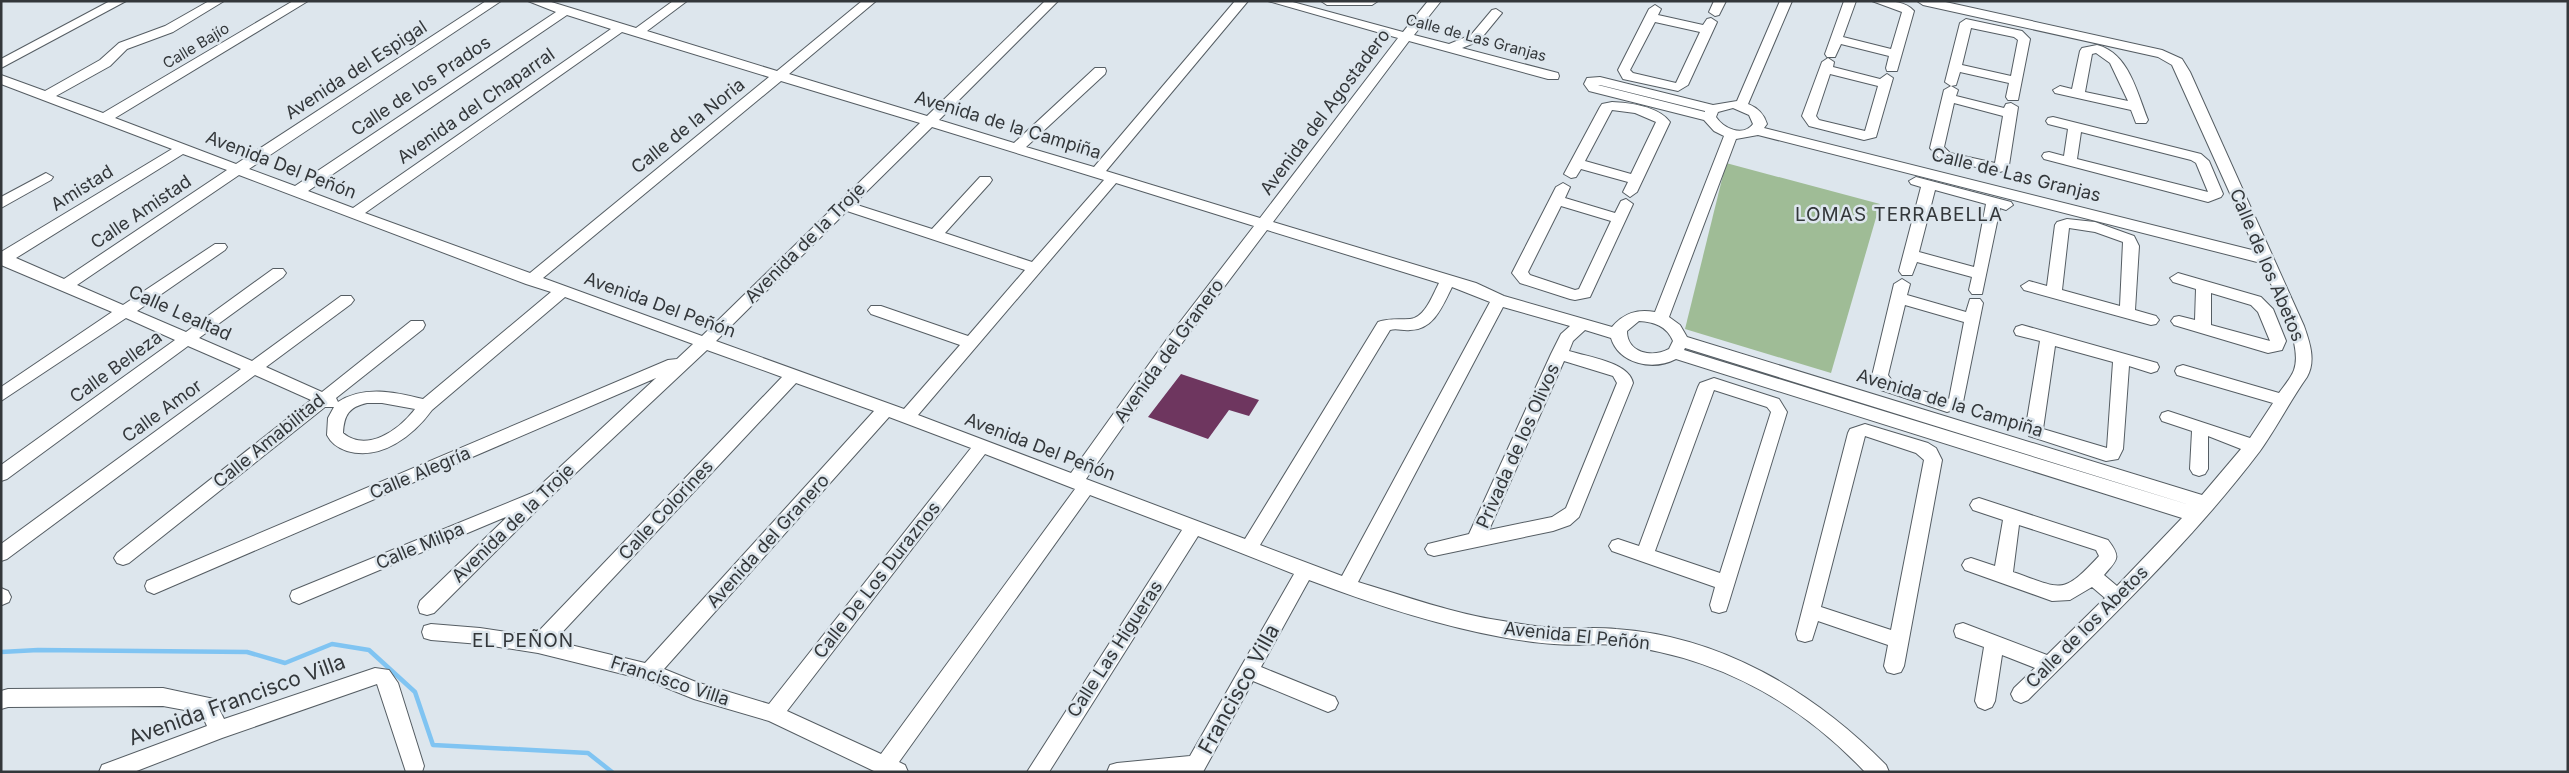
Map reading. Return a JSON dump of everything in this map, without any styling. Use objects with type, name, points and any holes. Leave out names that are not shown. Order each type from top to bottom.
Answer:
[{"type":"street","points":[[1,64],[120,1]]},
{"type":"street","points":[[46,96],[105,63],[123,46],[168,29],[218,1]]},
{"type":"street","name":"Calle Bajío","points":[[106,118],[302,1]]},
{"type":"street","name":"Avenida del Espigal","points":[[237,170],[495,1]]},
{"type":"street","name":"Avenida de la Campiña","points":[[534,1],[1471,287],[1499,300],[1557,300],[1620,329]]},
{"type":"street","points":[[637,33],[681,1]]},
{"type":"street","name":"Calle de la Noria","points":[[531,280],[870,1]]},
{"type":"street","name":"Avenida de la Troje","points":[[426,607],[540,496],[705,342],[1052,1]]},
{"type":"street","points":[[1096,172],[1242,1]]},
{"type":"street","name":"Calle de Las Granjas","points":[[1274,1],[1552,76]]},
{"type":"street","points":[[1328,1],[1372,1]]},
{"type":"street","name":"Avenida del Agostadero","points":[[1264,223],[1406,36],[1436,1]]},
{"type":"street","points":[[1742,106],[1786,1]]},
{"type":"street","points":[[1850,1],[1809,116],[1814,123],[1837,135],[1864,136],[1871,134],[1908,11],[1881,2]]},
{"type":"street","name":"Calle de los Abetos","points":[[1924,1],[2000,24],[2106,47],[2162,54],[2177,62],[2184,72],[2296,326],[2302,342],[2305,362],[2301,373],[2252,447],[2201,509],[2118,597],[2021,694]]},
{"type":"street","name":"Calle de los Prados","points":[[297,192],[565,11]]},
{"type":"street","points":[[1619,218],[1560,194],[1520,273],[1525,279],[1557,300],[1585,293],[1663,122],[1641,95],[1624,70],[1653,13],[1715,11],[1681,85],[1641,95],[1607,107],[1574,169],[1631,192]]},
{"type":"street","points":[[1450,48],[1475,38],[1496,13]]},
{"type":"street","points":[[1804,634],[1856,433],[1909,413],[1956,403],[1980,274],[2000,203],[1963,177],[1937,148],[1966,23],[2000,24],[2024,38],[2002,165],[1995,169],[1963,177],[1922,183],[1911,255],[1880,376],[1909,413],[1922,448],[1930,453],[1933,460],[1894,666]]},
{"type":"street","name":"Avenida del Chaparral","points":[[354,214],[620,28]]},
{"type":"street","points":[[1836,39],[1895,54]]},
{"type":"street","points":[[2078,94],[2086,51],[2106,47],[2117,62],[2141,120]]},
{"type":"street","points":[[1828,62],[1888,77]]},
{"type":"street","points":[[1955,67],[2016,81]]},
{"type":"street","points":[[1017,148],[1100,71]]},
{"type":"street","name":"Avenida Del Peñón","points":[[2,80],[531,280],[886,409],[1305,570]]},
{"type":"street","points":[[1950,90],[2011,106]]},
{"type":"street","points":[[2060,90],[2135,107]]},
{"type":"street","points":[[1641,95],[1711,113],[1725,104],[1742,106],[1756,113],[1758,125],[1745,134],[1731,134],[1716,127],[1711,113]]},
{"type":"street","points":[[2049,156],[2213,196],[2216,194],[2202,161],[2196,157],[2053,121]]},
{"type":"street","name":"Calle de Las Granjas","points":[[1758,125],[1837,135],[2098,222],[2264,253]]},
{"type":"street","name":"Calle de Las Granjas","points":[[1758,125],[2264,253]]},
{"type":"street","points":[[2070,161],[2075,127]]},
{"type":"street","points":[[1660,319],[1731,134]]},
{"type":"street","name":"Amistad","points":[[2,259],[183,148]]},
{"type":"street","name":"Calle Amistad","points":[[66,285],[237,170]]},
{"type":"street","points":[[1,203],[46,177]]},
{"type":"street","points":[[907,417],[1114,177]]},
{"type":"street","points":[[2209,178],[2232,181]]},
{"type":"street","points":[[935,235],[984,180]]},
{"type":"street","points":[[843,205],[1035,268]]},
{"type":"street","points":[[2054,293],[2062,225],[2072,222],[2098,222],[2130,240],[2132,246],[2127,313]]},
{"type":"street","name":"Avenida del Granero","points":[[891,769],[1173,342],[1264,223]]},
{"type":"street","points":[[1,395],[220,247]]},
{"type":"street","points":[[1911,255],[1980,274]]},
{"type":"street","name":"Calle Lealtad","points":[[2,259],[126,310],[342,407]]},
{"type":"street","name":"Calle Belleza","points":[[1,474],[278,273]]},
{"type":"street","points":[[2178,278],[2256,301],[2265,309],[2278,341],[2273,347],[2179,322]]},
{"type":"street","points":[[1249,548],[1384,326],[1396,322],[1411,325],[1419,324],[1425,319],[1448,280]]},
{"type":"street","points":[[1903,284],[1975,304]]},
{"type":"street","points":[[2203,328],[2204,285]]},
{"type":"street","points":[[2029,286],[2151,320]]},
{"type":"street","name":"Avenida de la Campiña","points":[[1471,287],[1490,288],[1522,301]]},
{"type":"street","points":[[426,406],[394,397],[361,398],[342,407],[335,418],[335,435],[348,447],[361,448],[374,447],[396,435],[414,421],[426,406],[562,291]]},
{"type":"street","name":"Calle Amor","points":[[1,554],[346,300]]},
{"type":"street","points":[[1346,586],[1499,300]]},
{"type":"street","name":"Avenida de la Campiña","points":[[1557,300],[1575,322],[1620,329]]},
{"type":"street","points":[[876,310],[970,343]]},
{"type":"street","points":[[1638,316],[1660,319],[1674,328],[1678,347],[1664,359],[1640,358],[1626,350],[1619,340],[1620,329],[1638,316]]},
{"type":"street","name":"Privada de los Olivos","points":[[1476,538],[1575,322]]},
{"type":"street","points":[[2272,323],[2296,326]]},
{"type":"street","name":"Calle Amabilitad","points":[[123,558],[322,398],[417,325]]},
{"type":"street","points":[[2022,331],[2151,367]]},
{"type":"street","points":[[2048,338],[2034,426],[2035,432],[2072,453],[2106,455],[2112,454],[2115,449],[2121,359]]},
{"type":"street","name":"Avenida de la Campiña","points":[[1678,347],[1830,394]]},
{"type":"street","name":"Avenida de la Campiña","points":[[1678,347],[1749,376],[2072,453],[2201,509]]},
{"type":"street","name":"Privada de los Olivos","points":[[1434,549],[1476,538],[1553,524],[1564,520],[1573,512],[1625,382],[1624,376],[1619,372],[1559,354]]},
{"type":"street","name":"Calle Alegría","points":[[154,586],[686,360]]},
{"type":"street","points":[[2183,371],[2282,400]]},
{"type":"street","name":"Calle Colorines","points":[[538,645],[794,375]]},
{"type":"street","points":[[1745,393],[1749,376]]},
{"type":"street","points":[[1645,555],[1706,387],[1714,384],[1773,403],[1779,412],[1720,605]]},
{"type":"street","name":"Avenida del Granero","points":[[650,672],[886,409]]},
{"type":"street","name":"Avenida de la Campiña","points":[[1909,413],[2201,509]]},
{"type":"street","points":[[2168,417],[2236,438],[2252,447]]},
{"type":"street","points":[[2199,469],[2200,426]]},
{"type":"street","name":"Calle De Los Duraznos","points":[[773,714],[982,446]]},
{"type":"street","name":"Calle Milpa","points":[[300,596],[540,496]]},
{"type":"street","points":[[1972,565],[2052,593],[2066,595],[2076,591],[2108,558],[2106,548],[1979,505]]},
{"type":"street","points":[[2003,576],[2012,516]]},
{"type":"street","name":"Calle Las Higueras","points":[[1037,772],[1194,527]]},
{"type":"street","points":[[1618,546],[1726,583]]},
{"type":"street","name":"Avenida El Peñón","points":[[1305,570],[1346,586],[1446,616],[1501,629],[1554,636],[1617,637],[1670,646],[1719,660],[1761,680],[1803,706],[1849,741],[1879,772]]},
{"type":"street","name":"Francisco Villa","points":[[1117,772],[1196,765],[1305,570]]},
{"type":"street","points":[[2092,576],[2118,597]]},
{"type":"street","points":[[1811,611],[1899,641]]},
{"type":"street","points":[[1963,631],[2050,665]]},
{"type":"street","name":"Francisco Villa","points":[[430,632],[480,636],[538,645],[650,672],[694,690],[773,714],[891,769]]},
{"type":"street","points":[[1986,701],[1994,642]]},
{"type":"street","points":[[1250,671],[1328,703]]},
{"type":"street","name":"Avenida Francisco Villa","points":[[108,772],[219,730],[375,676],[382,676],[388,682],[414,766]]},
{"type":"street","points":[[1,700],[8,698],[73,696],[163,697],[207,705],[219,730]]},
{"type":"green space","points":[[1726,163],[1880,204],[1831,373],[1685,329]]},
{"type":"building","points":[[1181,374],[1259,400],[1249,416],[1229,410],[1208,439],[1148,417]]},
{"type":"waterway","points":[[1,652],[38,650],[247,652],[285,663],[332,644],[369,650],[415,692],[433,745],[588,753],[612,772]]},
{"type":"district","name":"LOMAS TERRABELLA","points":[[1899,214]]},
{"type":"district","name":"EL PEÑON","points":[[523,640]]}]
